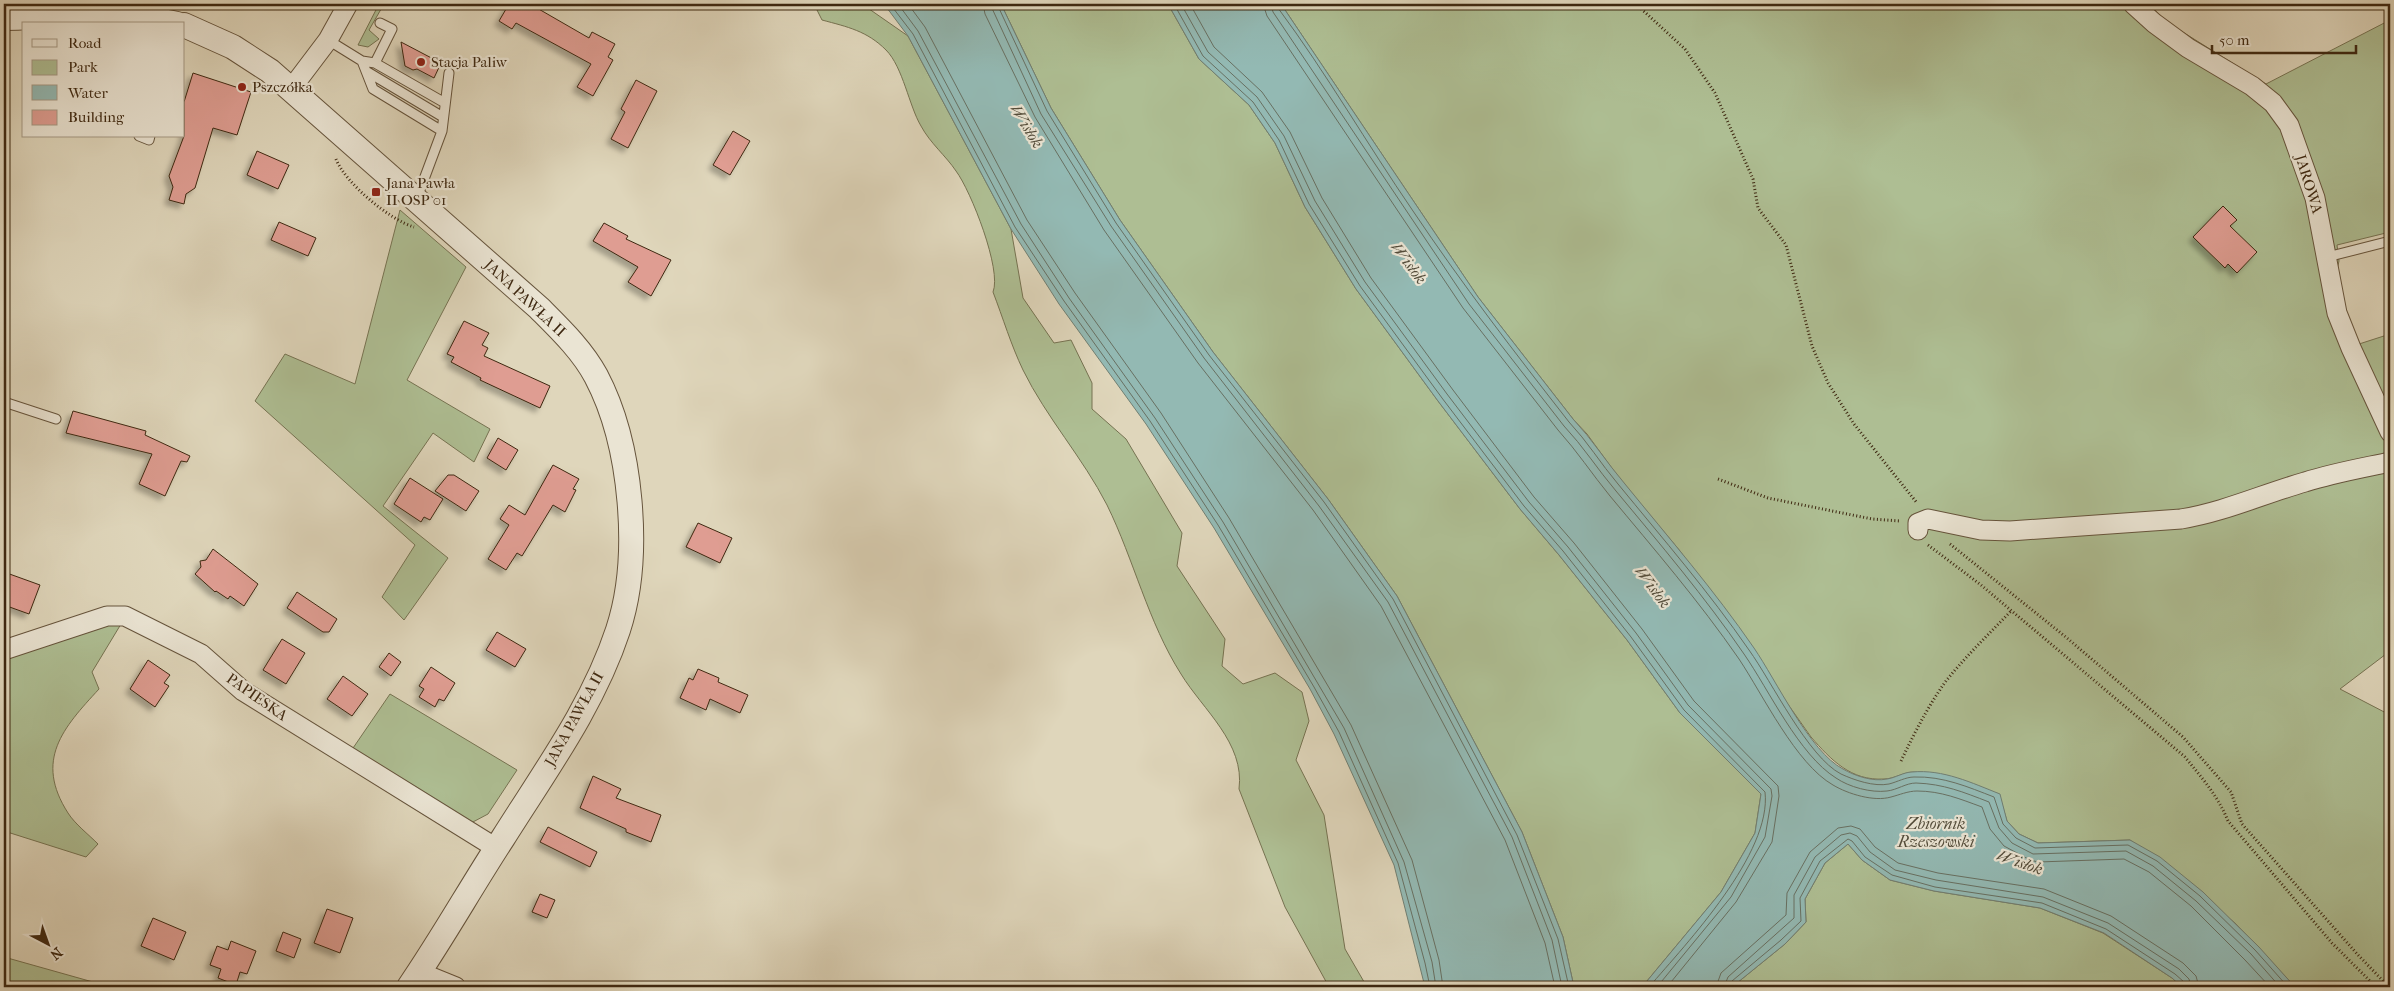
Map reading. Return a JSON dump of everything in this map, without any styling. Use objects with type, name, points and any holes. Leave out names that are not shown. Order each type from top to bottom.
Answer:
[{"type":"street","points":[[291,89],[328,40],[348,4]]},
{"type":"street","name":"JAROWA","points":[[2133,4],[2154,23],[2188,48],[2252,86],[2273,103],[2289,125],[2316,198],[2337,312],[2350,348],[2390,432]]},
{"type":"street","name":"JANA PAWŁA II","points":[[4,18],[130,17],[167,22]]},
{"type":"street","name":"JANA PAWŁA II","points":[[185,28],[232,47],[270,72],[539,308],[571,340],[599,384],[613,417],[624,466],[630,520],[629,576],[618,630],[596,684],[567,738],[414,979]]},
{"type":"street","points":[[1921,524],[2010,531],[2181,519],[2204,515],[2249,502],[2304,482],[2390,462]]},
{"type":"street","name":"PAPIESKA","points":[[4,650],[107,616],[126,616],[200,654],[243,691],[496,848]]},
{"type":"street","points":[[414,979],[456,987]]},
{"type":"lane","points":[[375,63],[392,29],[380,23]]},
{"type":"lane","points":[[328,40],[362,62],[375,63],[445,103]]},
{"type":"lane","points":[[362,62],[373,89],[442,131]]},
{"type":"lane","points":[[366,71],[443,117]]},
{"type":"lane","points":[[416,201],[442,131],[449,73]]},
{"type":"lane","points":[[2327,257],[2390,242]]},
{"type":"lane","points":[[4,402],[56,419]]},
{"type":"path","points":[[1636,4],[1685,50],[1714,93],[1753,179],[1758,208],[1786,246],[1812,346],[1828,383],[1854,424],[1908,490],[1921,524],[1922,540],[2011,611],[2185,757],[2214,792],[2228,821],[2332,943],[2376,987]]},
{"type":"path","points":[[335,154],[340,168],[368,198],[404,224],[422,230]]},
{"type":"path","points":[[1718,479],[1768,498],[1872,519],[1921,524],[1930,527],[2067,638],[2183,737],[2230,792],[2242,824],[2359,956],[2389,987]]},
{"type":"path","points":[[1900,761],[1922,718],[1945,683],[1967,656],[2011,611]]},
{"type":"green space","points":[[379,4],[384,4],[369,30],[379,39],[368,47],[358,45]]},
{"type":"green space","points":[[814,4],[862,4],[908,36],[1011,229],[1023,298],[1054,343],[1071,340],[1092,383],[1092,409],[1126,439],[1182,533],[1177,566],[1225,639],[1222,666],[1243,684],[1275,673],[1302,692],[1309,721],[1296,760],[1324,815],[1345,949],[1367,987],[1329,987],[1285,907],[1239,789],[1239,772],[1236,757],[1229,742],[1169,654],[1107,505],[1087,471],[1042,404],[1023,370],[993,292],[995,281],[993,267],[984,231],[962,181],[952,165],[921,126],[892,57],[872,38],[849,28],[822,20]]},
{"type":"green space","points":[[1001,4],[1168,4],[1199,59],[1249,105],[1275,143],[1305,207],[1356,289],[1438,401],[1520,509],[1627,640],[1680,713],[1761,794],[1755,833],[1721,892],[1642,987],[1574,987],[1563,937],[1522,832],[1397,596],[1328,499],[1213,352],[1120,220],[1051,108]]},
{"type":"green space","points":[[1281,4],[2149,4],[2165,21],[2266,84],[2390,20],[2390,232],[2337,245],[2339,261],[2335,279],[2356,345],[2390,334],[2390,651],[2340,689],[2390,715],[2390,987],[2295,987],[2235,923],[2130,840],[2038,843],[2019,834],[2007,821],[1999,794],[1958,779],[1925,772],[1910,772],[1888,779],[1861,777],[1852,773],[1826,754],[1811,737],[1680,551],[1619,478],[1587,434],[1573,419],[1478,297]]},
{"type":"green space","points":[[400,210],[466,267],[407,380],[490,429],[474,462],[433,433],[383,506],[448,558],[404,620],[382,597],[415,545],[255,401],[285,354],[355,384]]},
{"type":"green space","points":[[104,623],[121,624],[92,672],[99,689],[64,731],[53,761],[53,777],[58,794],[68,813],[98,844],[86,857],[4,831],[4,656]]},
{"type":"green space","points":[[390,694],[517,770],[488,814],[471,823],[351,751]]},
{"type":"green space","points":[[1848,844],[1862,860],[1890,880],[1934,891],[2040,908],[2103,933],[2172,978],[2182,987],[1732,987],[1785,944],[1806,922],[1805,899],[1825,863]]},
{"type":"green space","points":[[4,957],[100,984],[100,987],[4,987]]},
{"type":"water","name":"Wisłok","points":[[884,4],[1001,4],[1051,108],[1120,220],[1213,352],[1328,499],[1397,596],[1522,832],[1563,937],[1574,987],[1425,987],[1394,865],[1334,734],[1310,689],[1214,528],[1146,424],[1059,304],[1011,229],[908,36]]},
{"type":"water","name":"Zbiornik Rzeszowski","points":[[1168,4],[1281,4],[1478,297],[1618,476],[1691,564],[1754,648],[1806,732],[1831,760],[1848,772],[1870,779],[1882,780],[1909,772],[1935,773],[1957,778],[2000,794],[2007,821],[2019,834],[2038,843],[2130,840],[2160,857],[2203,892],[2259,947],[2295,987],[2182,987],[2172,978],[2104,933],[2040,908],[1934,891],[1890,880],[1862,860],[1848,844],[1825,863],[1805,899],[1806,922],[1785,944],[1732,987],[1642,987],[1721,892],[1755,833],[1761,794],[1680,713],[1627,640],[1520,509],[1438,401],[1356,289],[1305,207],[1275,143],[1249,105],[1199,59]]},
{"type":"building","points":[[509,4],[530,4],[589,38],[592,32],[615,44],[608,57],[613,60],[593,96],[577,87],[591,64],[516,23],[512,29],[499,21]]},
{"type":"building","name":"Stacja Paliw","points":[[401,42],[441,63],[434,78],[417,69],[413,70],[405,66]]},
{"type":"building","points":[[193,73],[251,92],[237,135],[213,128],[195,188],[186,194],[184,204],[169,200],[173,187],[169,176],[183,138],[185,138],[185,99]]},
{"type":"building","points":[[636,80],[657,91],[628,148],[611,139],[625,112],[621,109]]},
{"type":"building","points":[[733,131],[750,141],[730,175],[713,165]]},
{"type":"building","points":[[257,151],[289,165],[278,189],[247,175]]},
{"type":"building","points":[[2223,206],[2237,220],[2230,226],[2257,252],[2237,273],[2228,264],[2225,268],[2193,237]]},
{"type":"building","points":[[279,222],[316,238],[308,256],[271,240]]},
{"type":"building","points":[[604,223],[628,236],[626,239],[671,260],[651,296],[628,282],[638,267],[593,241]]},
{"type":"building","points":[[464,321],[489,333],[482,345],[488,348],[484,356],[550,386],[540,408],[480,380],[481,378],[451,362],[454,357],[447,354]]},
{"type":"building","points":[[73,411],[146,431],[145,435],[190,456],[187,462],[181,461],[165,496],[139,484],[152,454],[66,433]]},
{"type":"building","points":[[498,438],[518,450],[506,470],[487,458]]},
{"type":"building","points":[[553,465],[579,479],[573,489],[576,490],[565,512],[553,505],[522,556],[517,553],[506,570],[488,559],[509,525],[500,519],[509,505],[525,515]]},
{"type":"building","points":[[448,475],[454,475],[479,491],[466,511],[435,491]]},
{"type":"building","points":[[410,478],[443,499],[430,520],[424,517],[421,522],[394,504]]},
{"type":"building","points":[[698,523],[732,538],[720,563],[686,547]]},
{"type":"building","points":[[213,549],[258,584],[244,606],[230,596],[228,599],[215,592],[195,574],[201,567],[200,561],[206,560]]},
{"type":"building","points":[[4,572],[40,585],[29,614],[4,605]]},
{"type":"building","points":[[297,592],[337,619],[329,632],[323,632],[287,608]]},
{"type":"building","points":[[497,632],[526,649],[515,667],[486,650]]},
{"type":"building","points":[[282,639],[305,653],[286,684],[263,670]]},
{"type":"building","points":[[389,653],[401,662],[391,676],[379,667]]},
{"type":"building","points":[[148,660],[170,675],[164,683],[169,686],[155,707],[130,689]]},
{"type":"building","points":[[431,667],[455,683],[444,701],[439,699],[435,707],[419,697],[424,689],[419,686]]},
{"type":"building","points":[[698,669],[719,678],[718,682],[748,695],[740,713],[710,699],[706,710],[680,698],[689,678],[693,680]]},
{"type":"building","points":[[343,676],[368,694],[352,716],[327,699]]},
{"type":"building","points":[[593,776],[621,789],[616,798],[661,815],[651,842],[626,832],[626,829],[580,808]]},
{"type":"building","points":[[548,827],[597,852],[590,867],[540,842]]},
{"type":"building","points":[[540,894],[555,900],[547,918],[532,912]]},
{"type":"building","points":[[327,909],[353,918],[340,953],[314,943]]},
{"type":"building","points":[[153,918],[186,932],[174,960],[141,946]]},
{"type":"building","points":[[283,932],[301,939],[294,958],[276,951]]},
{"type":"building","points":[[231,941],[256,951],[247,974],[240,972],[236,985],[218,978],[221,969],[210,965],[217,946],[228,950]]},
{"type":"place","name":"Stacja Paliw","points":[[421,62]]},
{"type":"place","name":"Pszczółka","points":[[242,87]]},
{"type":"place","name":"Jana Pawła II OSP 01","points":[[376,192]]}]
